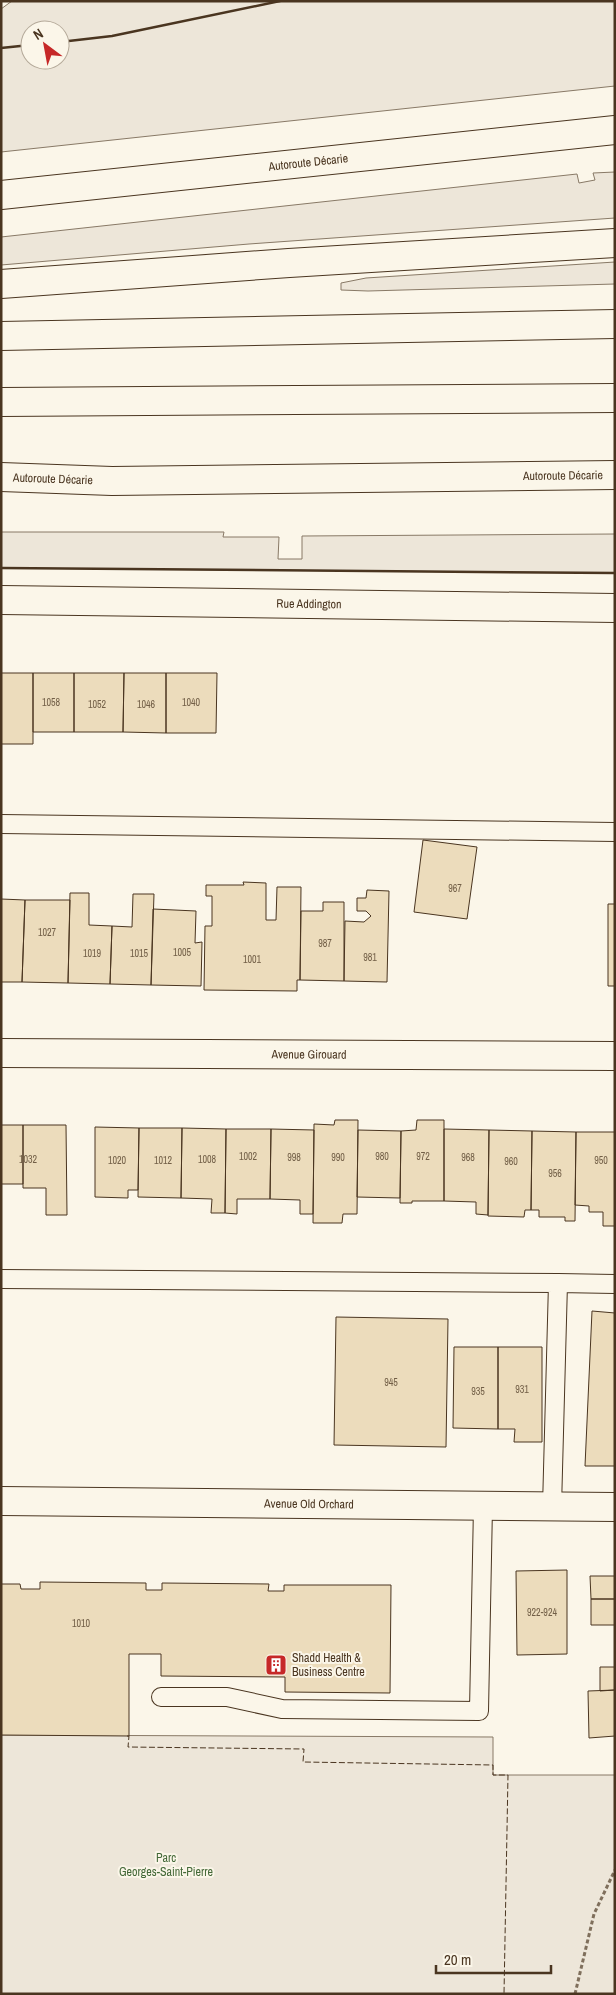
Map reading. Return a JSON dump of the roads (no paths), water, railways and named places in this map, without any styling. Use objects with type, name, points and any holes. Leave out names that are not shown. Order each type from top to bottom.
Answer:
[{"type":"main road","name":"Autoroute Décarie","points":[[1,195],[615,130]]},
{"type":"main road","points":[[1,284],[290,263],[615,243]]},
{"type":"main road","points":[[1,336],[615,324]]},
{"type":"main road","points":[[1,402],[615,398]]},
{"type":"main road","name":"Autoroute Décarie","points":[[1,477],[112,481],[615,475]]},
{"type":"main road","points":[[1,494],[112,481]]},
{"type":"main road","name":"Rue Addington","points":[[1,600],[615,608]]},
{"type":"main road","name":"Avenue Girouard","points":[[1,1053],[615,1056]]},
{"type":"main road","name":"Avenue Old Orchard","points":[[1,1501],[615,1507]]},
{"type":"lane","points":[[1,824],[615,832]]},
{"type":"lane","points":[[1,1279],[615,1284]]},
{"type":"lane","points":[[552,1506],[558,1283]]},
{"type":"lane","points":[[161,1698],[227,1697],[282,1709],[479,1711],[482,1506]]},
{"type":"place","name":"Shadd Health & Business Centre","points":[[276,1665]]},
{"type":"park label","name":"Parc Georges-Saint-Pierre","points":[[166,1865]]}]
